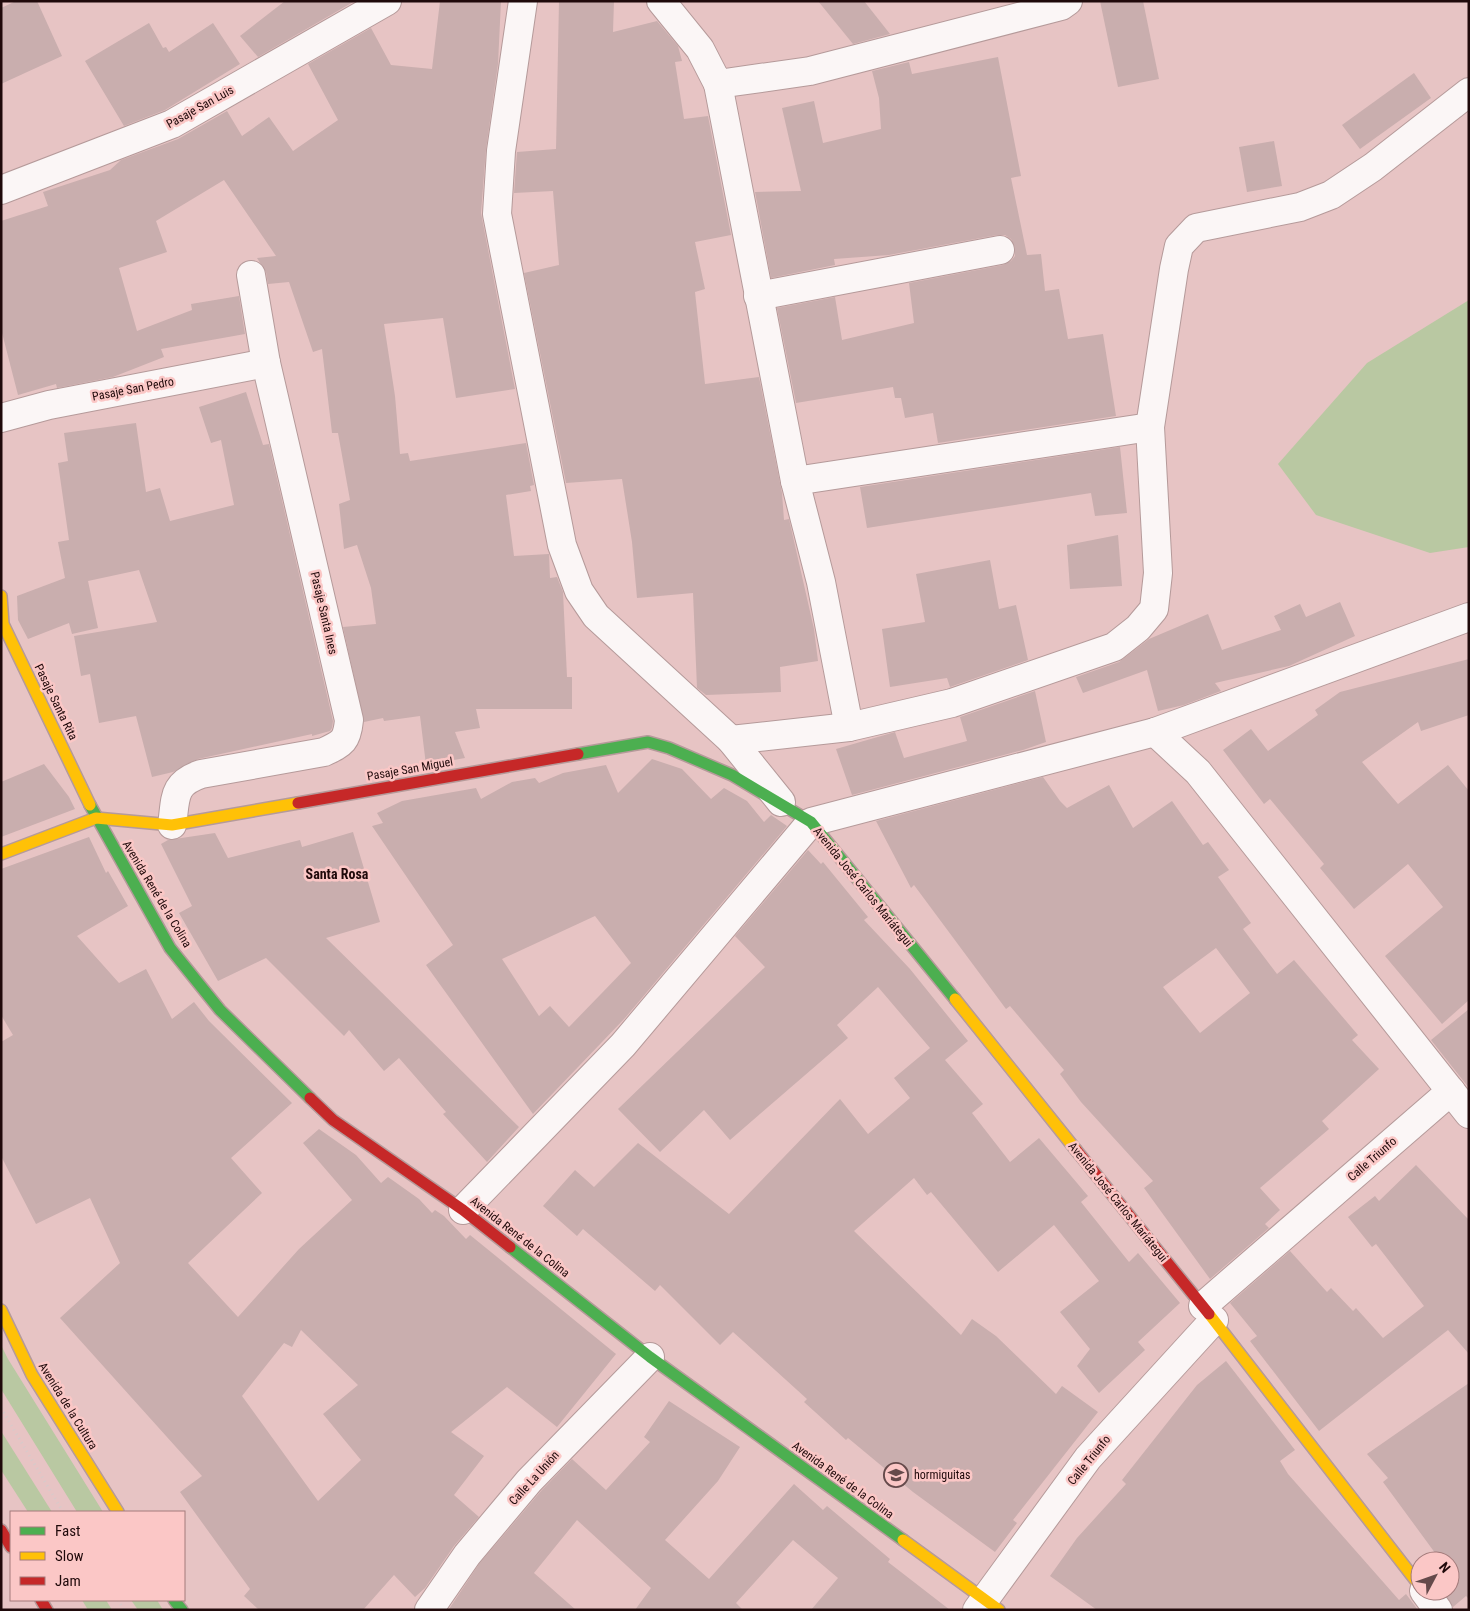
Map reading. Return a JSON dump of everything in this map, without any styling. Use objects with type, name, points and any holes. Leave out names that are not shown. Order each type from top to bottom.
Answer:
[{"type":"main road","name":"Pasaje Santa Rita","points":[[1,596],[2,624],[96,818]]},
{"type":"main road","name":"Pasaje San Miguel","points":[[1,854],[96,818],[172,825],[648,742],[689,754],[781,802],[811,822]]},
{"type":"main road","name":"Avenida René de la Colina","points":[[96,818],[170,948],[220,1010],[333,1120],[463,1210],[650,1357],[987,1606]]},
{"type":"main road","name":"Avenida José Carlos Mariátegui","points":[[811,822],[1208,1313],[1410,1573]]},
{"type":"main road","name":"Avenida de la Cultura","points":[[1,1310],[32,1375],[117,1511]]},
{"type":"main road","points":[[1,1530],[10,1545]]},
{"type":"street","name":"Pasaje San Luis","points":[[1,190],[172,124],[387,1]]},
{"type":"street","points":[[524,1],[500,151],[497,214],[562,545],[579,591],[596,616],[730,740],[781,802]]},
{"type":"street","points":[[661,1],[700,49],[718,84],[795,481],[821,582],[849,726]]},
{"type":"street","points":[[718,84],[810,71],[1061,6],[1068,1]]},
{"type":"street","points":[[730,740],[849,726],[952,703],[1114,647],[1138,628],[1154,609],[1158,573],[1150,427],[1179,246],[1196,228],[1300,207],[1332,195],[1373,167],[1469,92]]},
{"type":"street","points":[[758,296],[1000,250]]},
{"type":"street","name":"Pasaje Santa Ines","points":[[172,825],[177,791],[186,779],[201,774],[324,752],[341,744],[348,735],[349,720],[266,362],[251,275]]},
{"type":"street","name":"Pasaje San Pedro","points":[[1,418],[49,405],[266,362]]},
{"type":"street","points":[[795,481],[1150,427]]},
{"type":"street","points":[[463,1210],[623,1044],[811,822],[1155,732],[1469,617]]},
{"type":"street","points":[[1155,732],[1198,772],[1469,1114]]},
{"type":"street","name":"Calle Triunfo","points":[[987,1606],[1088,1458],[1208,1313],[1451,1091]]},
{"type":"street","name":"Calle La Unión","points":[[429,1610],[467,1556],[529,1481],[650,1357]]},
{"type":"path","points":[[1,1408],[62,1511]]},
{"type":"green space","points":[[1469,300],[1469,547],[1430,553],[1316,515],[1278,464],[1367,363]]},
{"type":"green space","points":[[1,1345],[102,1511],[76,1511],[1,1389]]},
{"type":"green space","points":[[1,1431],[51,1511],[27,1511],[1,1470]]},
{"type":"green space","points":[[83,1601],[107,1601],[112,1610],[88,1610]]},
{"type":"green space","points":[[132,1601],[158,1601],[163,1610],[138,1610]]},
{"type":"building","points":[[16,1],[37,1],[62,56],[1,84],[1,8]]},
{"type":"building","points":[[285,1],[355,1],[258,57],[240,36]]},
{"type":"building","points":[[440,1],[501,1],[498,64],[486,149],[481,213],[515,389],[456,398],[443,318],[384,324],[395,396],[400,454],[408,453],[410,461],[526,443],[534,485],[530,486],[531,491],[506,495],[514,556],[549,554],[550,578],[557,577],[563,592],[567,677],[572,677],[572,709],[476,709],[480,728],[455,732],[465,758],[426,765],[420,716],[384,721],[383,718],[364,722],[343,627],[376,624],[371,588],[357,545],[344,549],[339,504],[350,500],[338,433],[332,433],[322,349],[313,352],[289,282],[268,284],[266,272],[257,258],[276,256],[224,180],[156,221],[167,252],[119,268],[137,331],[192,310],[191,304],[239,296],[245,334],[161,349],[164,357],[113,377],[57,388],[56,384],[18,395],[1,329],[1,221],[48,206],[43,192],[110,170],[121,160],[178,139],[227,111],[242,136],[269,117],[293,151],[338,120],[308,64],[371,28],[391,65],[432,69]]},
{"type":"building","points":[[559,1],[614,1],[613,32],[657,21],[678,46],[682,61],[675,62],[684,119],[708,116],[731,235],[695,242],[705,289],[695,292],[705,384],[759,377],[782,493],[784,520],[789,519],[814,629],[818,661],[780,667],[781,692],[706,695],[697,688],[693,593],[637,598],[632,542],[622,479],[566,483],[524,273],[559,265],[553,191],[514,193],[517,152],[556,149]]},
{"type":"building","points":[[818,1],[864,1],[890,34],[853,44]]},
{"type":"building","points":[[1100,1],[1143,1],[1159,79],[1118,87]]},
{"type":"building","points":[[149,23],[163,48],[166,47],[169,52],[213,23],[240,64],[165,110],[124,126],[85,61]]},
{"type":"building","points":[[998,57],[1021,176],[1011,178],[1027,255],[1041,254],[1045,291],[1059,289],[1068,339],[1103,334],[1116,416],[938,443],[933,413],[905,418],[901,398],[895,398],[893,387],[796,403],[777,308],[835,297],[842,340],[914,323],[909,283],[1003,265],[1011,261],[1015,256],[1015,248],[1011,239],[1005,235],[997,235],[889,255],[834,259],[835,265],[771,278],[755,192],[801,191],[782,108],[814,101],[823,143],[881,129],[879,98],[872,71],[909,62],[912,74]]},
{"type":"building","points":[[1414,73],[1431,98],[1360,149],[1342,125]]},
{"type":"building","points":[[1274,141],[1282,186],[1247,192],[1239,147]]},
{"type":"building","points":[[246,392],[263,445],[269,444],[333,721],[332,728],[330,731],[312,736],[312,734],[198,759],[173,772],[152,777],[136,716],[99,723],[90,674],[81,676],[74,636],[157,622],[139,570],[88,581],[98,628],[72,634],[69,623],[28,639],[18,620],[17,596],[65,578],[58,542],[69,540],[58,463],[68,461],[64,433],[136,423],[146,492],[160,488],[170,521],[234,505],[221,440],[211,443],[199,407]]},
{"type":"building","points":[[1120,447],[1127,513],[1095,516],[1091,493],[867,528],[860,487]]},
{"type":"building","points":[[1118,535],[1122,586],[1070,589],[1067,545]]},
{"type":"building","points":[[990,560],[999,609],[1016,605],[1028,660],[950,687],[947,678],[890,687],[882,629],[925,622],[916,574]]},
{"type":"building","points":[[1340,602],[1355,636],[1289,666],[1215,683],[1221,691],[1184,705],[1158,711],[1147,670],[1083,693],[1076,677],[1119,662],[1149,639],[1208,614],[1222,650],[1281,630],[1274,616],[1300,604],[1306,617]]},
{"type":"building","points":[[1469,659],[1469,715],[1421,731],[1418,722],[1362,762],[1398,804],[1448,765],[1469,791],[1469,1000],[1442,1024],[1385,956],[1443,907],[1408,864],[1354,909],[1320,868],[1324,864],[1270,799],[1264,804],[1223,750],[1251,729],[1268,751],[1318,715],[1315,710],[1340,692]]},
{"type":"building","points":[[1035,691],[1046,742],[1023,750],[852,795],[836,749],[895,732],[904,758],[967,741],[960,717]]},
{"type":"building","points":[[652,759],[682,769],[711,799],[724,788],[747,801],[764,822],[771,815],[787,826],[625,1018],[533,1114],[426,965],[453,945],[372,826],[383,823],[377,813],[402,801],[476,788],[481,799],[512,782],[535,778],[539,783],[563,773],[606,765],[618,793]],"holes":[[[595,916],[631,963],[569,1027],[550,1006],[539,1016],[502,959]]]},
{"type":"building","points":[[44,764],[69,797],[75,809],[1,837],[1,782]]},
{"type":"building","points":[[1043,777],[1067,808],[1109,785],[1133,828],[1172,801],[1203,845],[1208,842],[1229,870],[1218,877],[1251,923],[1243,929],[1277,974],[1294,960],[1358,1035],[1352,1040],[1379,1069],[1322,1121],[1329,1129],[1260,1188],[1280,1210],[1265,1224],[1269,1228],[1210,1279],[1144,1188],[1153,1181],[1081,1102],[1060,1074],[1064,1070],[1010,1006],[1006,1009],[914,885],[911,888],[876,821]],"holes":[[[1216,948],[1250,993],[1200,1033],[1163,987]]]},
{"type":"building","points":[[353,832],[380,922],[326,938],[519,1127],[487,1162],[443,1114],[446,1112],[399,1058],[384,1071],[349,1030],[344,1036],[266,958],[218,981],[179,913],[192,906],[161,844],[168,840],[215,833],[228,858],[300,840],[302,847]]},
{"type":"building","points":[[89,837],[106,873],[108,871],[128,906],[77,936],[119,983],[146,969],[172,1019],[194,1002],[209,1021],[292,1103],[231,1158],[262,1193],[188,1263],[238,1317],[299,1249],[352,1200],[303,1143],[319,1129],[356,1155],[381,1183],[388,1177],[419,1199],[432,1213],[435,1210],[444,1216],[466,1239],[470,1235],[616,1354],[557,1427],[507,1387],[451,1432],[484,1456],[454,1495],[479,1517],[454,1546],[425,1588],[415,1597],[394,1575],[363,1610],[259,1610],[244,1596],[250,1589],[180,1492],[202,1476],[60,1318],[120,1263],[90,1198],[36,1224],[1,1156],[1,1042],[13,1035],[1,1015],[1,869]],"holes":[[[301,1330],[358,1385],[323,1414],[361,1460],[318,1501],[242,1396],[284,1343],[292,1347]]]},
{"type":"building","points":[[808,850],[821,864],[823,862],[868,917],[864,920],[910,969],[968,1041],[945,1060],[983,1104],[972,1113],[1010,1162],[1039,1138],[1088,1196],[1081,1202],[1129,1262],[1138,1253],[1180,1303],[1138,1342],[1145,1350],[1099,1393],[1077,1366],[1090,1349],[1060,1312],[1099,1281],[1054,1225],[998,1272],[931,1192],[927,1195],[914,1178],[854,1231],[961,1335],[972,1319],[996,1336],[1056,1394],[1062,1386],[1098,1412],[1013,1520],[1017,1523],[995,1552],[913,1492],[848,1438],[846,1440],[804,1402],[807,1399],[733,1332],[720,1345],[660,1285],[655,1291],[583,1229],[577,1236],[543,1206],[575,1170],[594,1187],[638,1143],[729,1214],[840,1099],[868,1134],[910,1098],[894,1078],[930,1048],[878,987],[837,1025],[848,1038],[730,1140],[704,1110],[660,1152],[618,1109],[765,967],[735,936]]},
{"type":"building","points":[[1469,1009],[1469,1088],[1431,1040]]},
{"type":"building","points":[[1416,1165],[1469,1220],[1469,1354],[1448,1330],[1319,1431],[1250,1341],[1257,1336],[1230,1303],[1290,1251],[1327,1292],[1331,1288],[1353,1311],[1356,1308],[1383,1338],[1424,1306],[1376,1244],[1372,1247],[1348,1217],[1375,1196],[1379,1201]]},
{"type":"building","points":[[1226,1361],[1295,1450],[1280,1461],[1288,1474],[1399,1600],[1406,1594],[1418,1610],[1097,1610],[1050,1576],[1077,1538],[1126,1484],[1122,1480],[1197,1385]]},
{"type":"building","points":[[1469,1383],[1469,1599],[1466,1596],[1453,1607],[1449,1601],[1460,1601],[1460,1551],[1434,1551],[1383,1482],[1388,1478],[1367,1454]]},
{"type":"building","points":[[669,1401],[740,1447],[718,1481],[665,1540],[709,1579],[794,1484],[823,1510],[827,1506],[890,1559],[888,1562],[950,1610],[811,1610],[838,1578],[793,1540],[736,1603],[743,1610],[635,1610],[651,1588],[577,1520],[534,1573],[576,1610],[449,1609],[479,1564],[541,1491],[572,1459],[606,1490],[650,1442],[644,1437]]},
{"type":"traffic: fast","points":[[578,754],[648,742],[669,748],[732,775],[811,822],[955,999]]},
{"type":"traffic: fast","points":[[90,805],[170,948],[220,1010],[310,1098]]},
{"type":"traffic: fast","points":[[510,1247],[650,1357],[903,1540]]},
{"type":"traffic: fast","points":[[175,1601],[182,1610]]},
{"type":"traffic: slow","points":[[1,596],[3,624],[90,805]]},
{"type":"traffic: slow","points":[[1,854],[96,818],[172,825],[298,803]]},
{"type":"traffic: slow","points":[[955,999],[1076,1150]]},
{"type":"traffic: slow","points":[[1,1310],[32,1375],[117,1511]]},
{"type":"traffic: slow","points":[[1209,1314],[1410,1573]]},
{"type":"traffic: slow","points":[[903,1540],[999,1610]]},
{"type":"traffic: jam","points":[[298,803],[578,754]]},
{"type":"traffic: jam","points":[[310,1098],[333,1120],[463,1210],[510,1247]]},
{"type":"traffic: jam","points":[[1076,1150],[1209,1314]]},
{"type":"traffic: jam","points":[[1,1530],[10,1545]]},
{"type":"traffic: jam","points":[[42,1601],[47,1610]]},
{"type":"place","name":"hormiguitas","points":[[896,1475]]},
{"type":"district","name":"Santa Rosa","points":[[337,874]]}]
